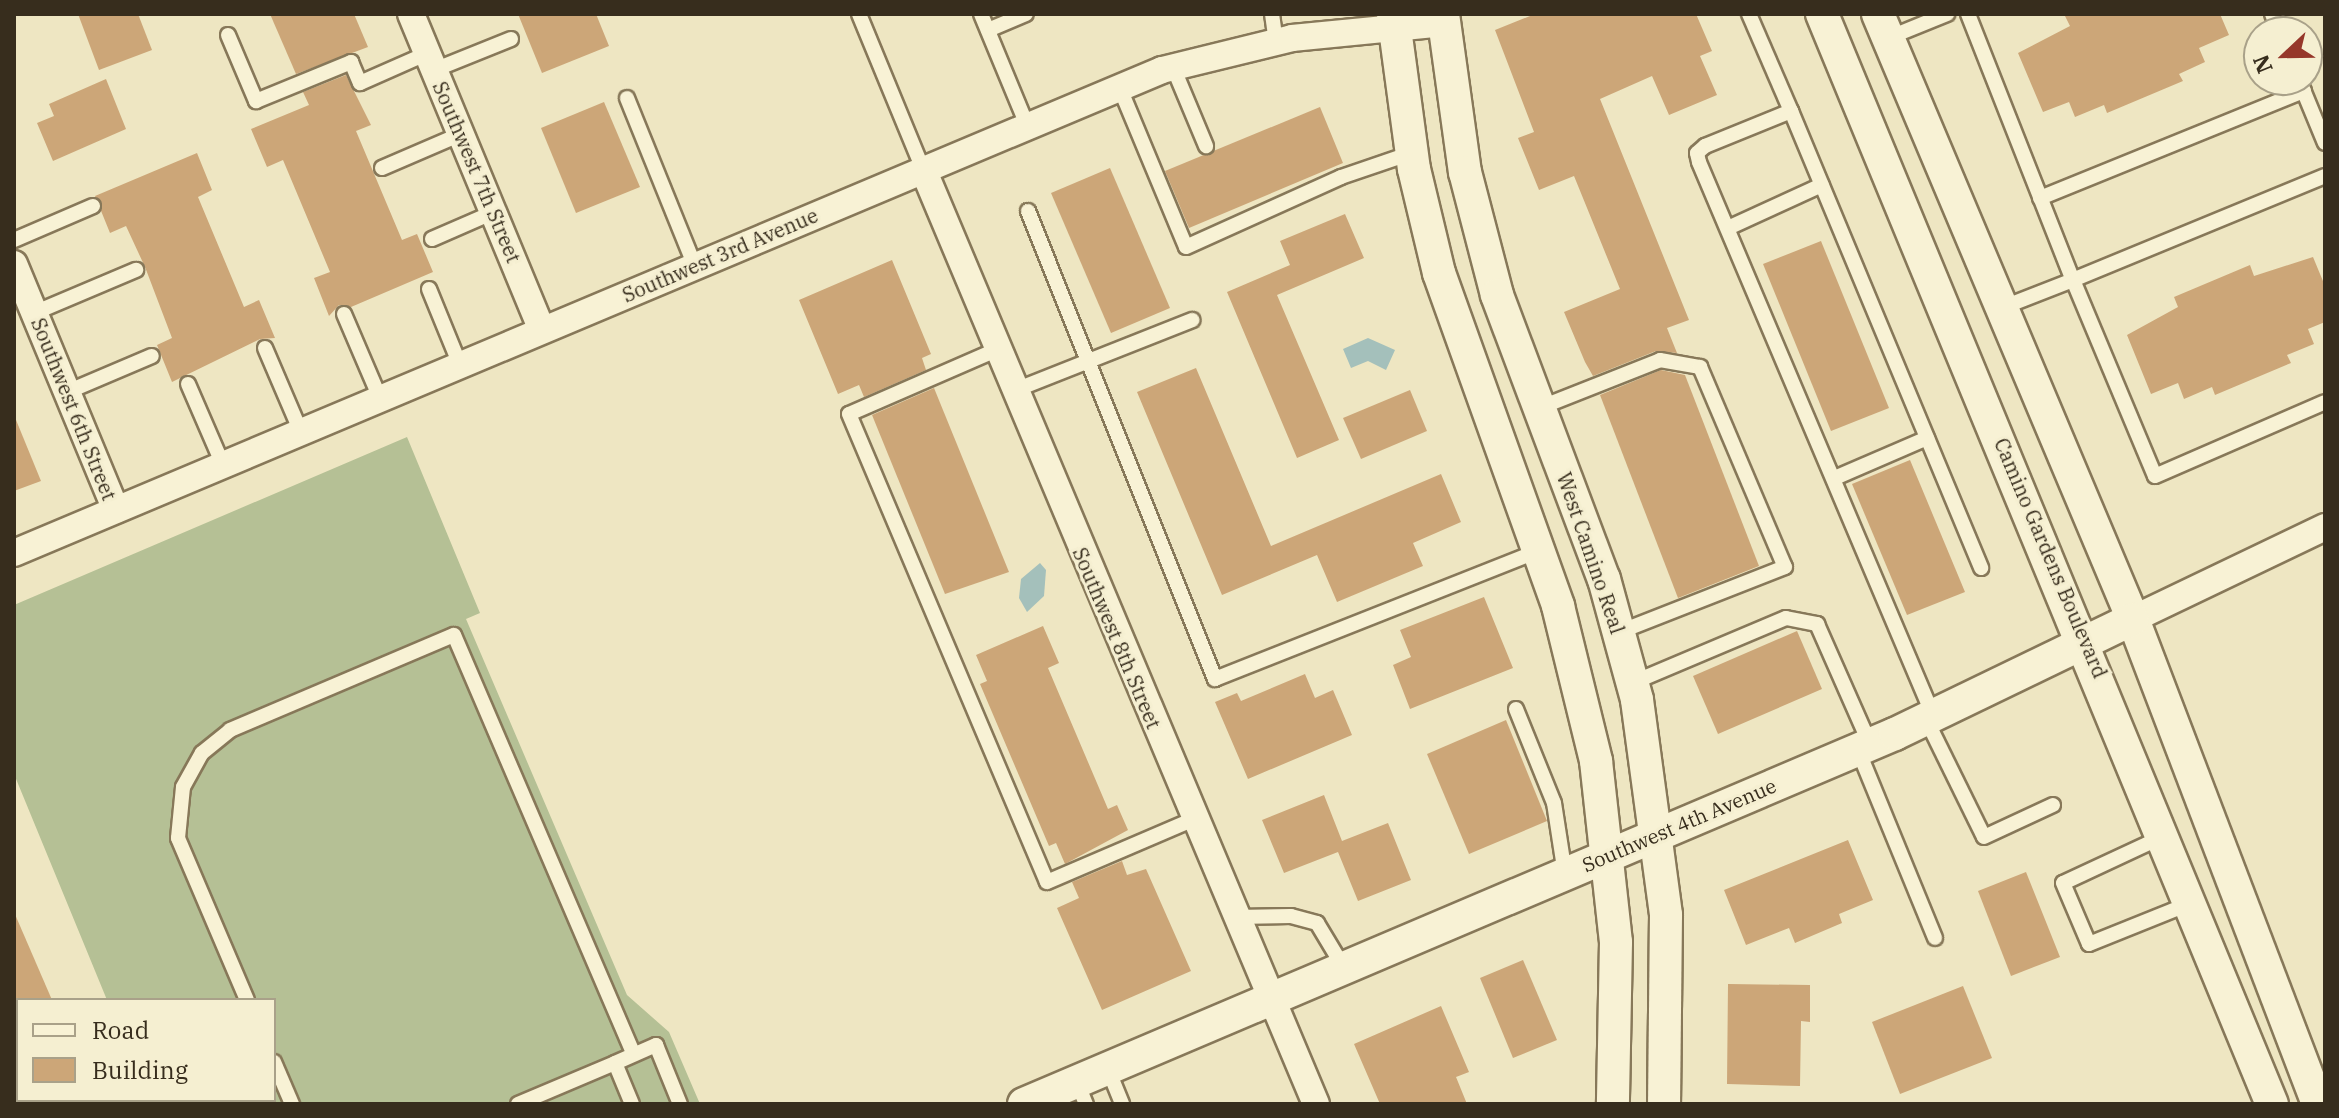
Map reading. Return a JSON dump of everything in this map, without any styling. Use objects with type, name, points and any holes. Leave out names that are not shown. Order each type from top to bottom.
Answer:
[{"type":"street","name":"Southwest 7th Street","points":[[411,14],[542,330]]},
{"type":"street","name":"Camino Gardens Boulevard","points":[[1822,14],[2085,639],[2271,1101]]},
{"type":"street","name":"Southwest 3rd Avenue","points":[[14,553],[1119,86],[1173,67],[1276,41],[1393,21],[1444,18]]},
{"type":"street","name":"West Camino Real","points":[[1444,18],[1482,243],[1618,632],[1632,683],[1658,834],[1668,979],[1664,1104]]},
{"type":"street","points":[[1393,21],[1411,153],[1453,324],[1539,551],[1580,686],[1609,855],[1616,942],[1613,1104]]},
{"type":"street","points":[[1883,26],[2133,619],[2314,1093],[2271,1101]]},
{"type":"street","name":"Southwest 8th Street","points":[[923,169],[1013,391],[1316,1104]]},
{"type":"street","name":"Southwest 6th Street","points":[[14,264],[116,510]]},
{"type":"street","name":"Southwest 4th Avenue","points":[[1024,1104],[1081,1093],[1108,1069],[1272,1003],[1864,747],[2325,527]]},
{"type":"street","points":[[2178,870],[2222,853]]},
{"type":"lane","points":[[859,14],[923,169]]},
{"type":"lane","points":[[981,14],[1027,125]]},
{"type":"lane","points":[[988,30],[1026,14]]},
{"type":"lane","points":[[1272,14],[1276,41]]},
{"type":"lane","points":[[1749,14],[1981,568]]},
{"type":"lane","points":[[1883,26],[1947,14]]},
{"type":"lane","points":[[1968,14],[2073,280],[2155,476],[2325,402]]},
{"type":"lane","points":[[228,35],[256,101],[351,62],[360,83],[511,39]]},
{"type":"lane","points":[[1173,67],[1206,146]]},
{"type":"lane","points":[[1119,86],[1186,247],[1341,177],[1411,153]]},
{"type":"lane","points":[[2040,198],[2276,96]]},
{"type":"lane","points":[[2306,96],[2325,143]]},
{"type":"lane","points":[[627,98],[695,266]]},
{"type":"lane","points":[[1791,111],[1697,153],[1837,477],[1929,717],[1984,837],[2053,805]]},
{"type":"lane","points":[[382,168],[461,134]]},
{"type":"lane","points":[[2001,308],[2325,176]]},
{"type":"lane","points":[[1728,228],[1822,185]]},
{"type":"lane","points":[[14,240],[93,206]]},
{"type":"lane","points":[[1028,211],[1215,679],[1539,551]]},
{"type":"lane","points":[[432,239],[494,212]]},
{"type":"lane","points":[[34,313],[136,270]]},
{"type":"lane","points":[[429,289],[460,365]]},
{"type":"lane","points":[[344,314],[380,398]]},
{"type":"lane","points":[[1013,391],[1192,320]]},
{"type":"lane","points":[[265,348],[301,432]]},
{"type":"lane","points":[[996,350],[849,414],[1047,882],[1194,819]]},
{"type":"lane","points":[[67,392],[152,356]]},
{"type":"lane","points":[[1538,408],[1660,360],[1700,367],[1785,567],[1618,632]]},
{"type":"lane","points":[[188,384],[223,465]]},
{"type":"lane","points":[[1837,477],[1927,438]]},
{"type":"lane","points":[[1632,683],[1786,618],[1817,624],[1935,938]]},
{"type":"lane","points":[[246,998],[178,838],[183,787],[202,753],[230,730],[454,635],[634,1054]]},
{"type":"lane","points":[[1516,709],[1554,803],[1565,874]]},
{"type":"lane","points":[[2164,836],[2063,883],[2089,944],[2191,903]]},
{"type":"lane","points":[[1236,917],[1291,916],[1317,923],[1345,970]]},
{"type":"lane","points":[[518,1104],[656,1045],[680,1104]]},
{"type":"lane","points":[[615,1063],[632,1104]]},
{"type":"lane","points":[[276,1067],[292,1104]]},
{"type":"lane","points":[[1108,1069],[1122,1104]]},
{"type":"green space","points":[[407,437],[480,613],[466,619],[627,995],[669,1032],[700,1104],[150,1104],[276,1102],[276,998],[106,998],[14,774],[14,605]]},
{"type":"water","points":[[1368,338],[1395,350],[1386,370],[1368,361],[1351,368],[1343,349]]},
{"type":"water","points":[[1040,563],[1046,570],[1044,596],[1027,612],[1019,598],[1021,579]]},
{"type":"building","points":[[78,14],[138,14],[152,50],[99,70]]},
{"type":"building","points":[[270,14],[354,14],[368,47],[296,74]]},
{"type":"building","points":[[518,14],[596,14],[609,46],[542,73]]},
{"type":"building","points":[[1535,14],[1696,14],[1712,51],[1700,56],[1717,95],[1669,115],[1652,76],[1600,99],[1689,320],[1667,328],[1677,353],[1656,351],[1593,376],[1564,312],[1620,289],[1574,176],[1539,190],[1518,138],[1534,132],[1495,30]]},
{"type":"building","points":[[2064,14],[2220,14],[2229,35],[2199,48],[2205,62],[2179,74],[2183,81],[2107,113],[2104,105],[2075,117],[2069,102],[2043,112],[2018,53],[2070,26]]},
{"type":"building","points":[[346,75],[371,125],[356,131],[402,240],[417,234],[433,272],[351,307],[339,305],[329,316],[314,278],[330,272],[283,160],[267,167],[251,129],[309,105],[303,92]]},
{"type":"building","points":[[106,79],[126,129],[53,161],[37,123],[54,116],[49,104]]},
{"type":"building","points":[[604,102],[640,187],[576,213],[541,128]]},
{"type":"building","points":[[1320,107],[1343,163],[1189,228],[1165,171]]},
{"type":"building","points":[[197,153],[212,190],[198,197],[244,307],[259,300],[275,338],[260,339],[172,382],[157,345],[172,338],[145,267],[126,226],[110,233],[95,196]]},
{"type":"building","points":[[1110,168],[1170,308],[1111,333],[1051,193]]},
{"type":"building","points":[[1345,214],[1364,258],[1277,295],[1339,440],[1297,458],[1227,292],[1290,265],[1280,241]]},
{"type":"building","points":[[1821,241],[1889,408],[1831,431],[1763,264]]},
{"type":"building","points":[[2313,257],[2325,286],[2325,322],[2308,329],[2314,344],[2287,355],[2291,363],[2215,395],[2212,387],[2184,399],[2178,383],[2151,394],[2127,335],[2178,307],[2174,297],[2250,265],[2254,276]]},
{"type":"building","points":[[892,260],[931,354],[922,358],[926,370],[864,397],[859,385],[838,394],[799,300]]},
{"type":"building","points":[[1196,368],[1271,546],[1441,474],[1461,522],[1413,543],[1423,566],[1337,602],[1317,555],[1222,595],[1137,392]]},
{"type":"building","points":[[1661,370],[1685,375],[1759,566],[1678,598],[1600,395]]},
{"type":"building","points":[[934,388],[1009,572],[945,594],[872,415]]},
{"type":"building","points":[[1410,390],[1427,431],[1361,459],[1343,418]]},
{"type":"building","points":[[14,415],[41,481],[14,491]]},
{"type":"building","points":[[1910,460],[1965,592],[1907,615],[1852,484]]},
{"type":"building","points":[[1484,597],[1513,668],[1410,709],[1393,665],[1411,657],[1400,630]]},
{"type":"building","points":[[1043,626],[1059,663],[1048,668],[1108,809],[1117,805],[1128,830],[1065,864],[1056,843],[1049,846],[980,684],[987,681],[976,655]]},
{"type":"building","points":[[1797,631],[1822,689],[1718,734],[1693,676]]},
{"type":"building","points":[[1305,674],[1315,698],[1333,690],[1352,735],[1248,779],[1215,702],[1237,693],[1241,701]]},
{"type":"building","points":[[1506,720],[1547,821],[1469,854],[1427,754]]},
{"type":"building","points":[[1324,795],[1342,841],[1388,823],[1411,880],[1358,901],[1338,852],[1284,873],[1262,820]]},
{"type":"building","points":[[1848,840],[1873,900],[1839,914],[1842,923],[1795,943],[1789,928],[1746,945],[1724,890]]},
{"type":"building","points":[[1122,861],[1127,875],[1146,869],[1191,971],[1102,1010],[1057,908],[1079,898],[1072,882]]},
{"type":"building","points":[[2026,872],[2060,957],[2011,976],[1978,891]]},
{"type":"building","points":[[14,912],[51,998],[14,1000]]},
{"type":"building","points":[[1523,960],[1557,1040],[1513,1058],[1480,978]]},
{"type":"building","points":[[1728,984],[1810,985],[1810,1022],[1801,1021],[1800,1086],[1727,1084]]},
{"type":"building","points":[[1963,986],[1992,1058],[1900,1094],[1872,1022]]},
{"type":"building","points":[[1441,1006],[1469,1072],[1456,1077],[1467,1104],[1380,1104],[1354,1044]]}]
